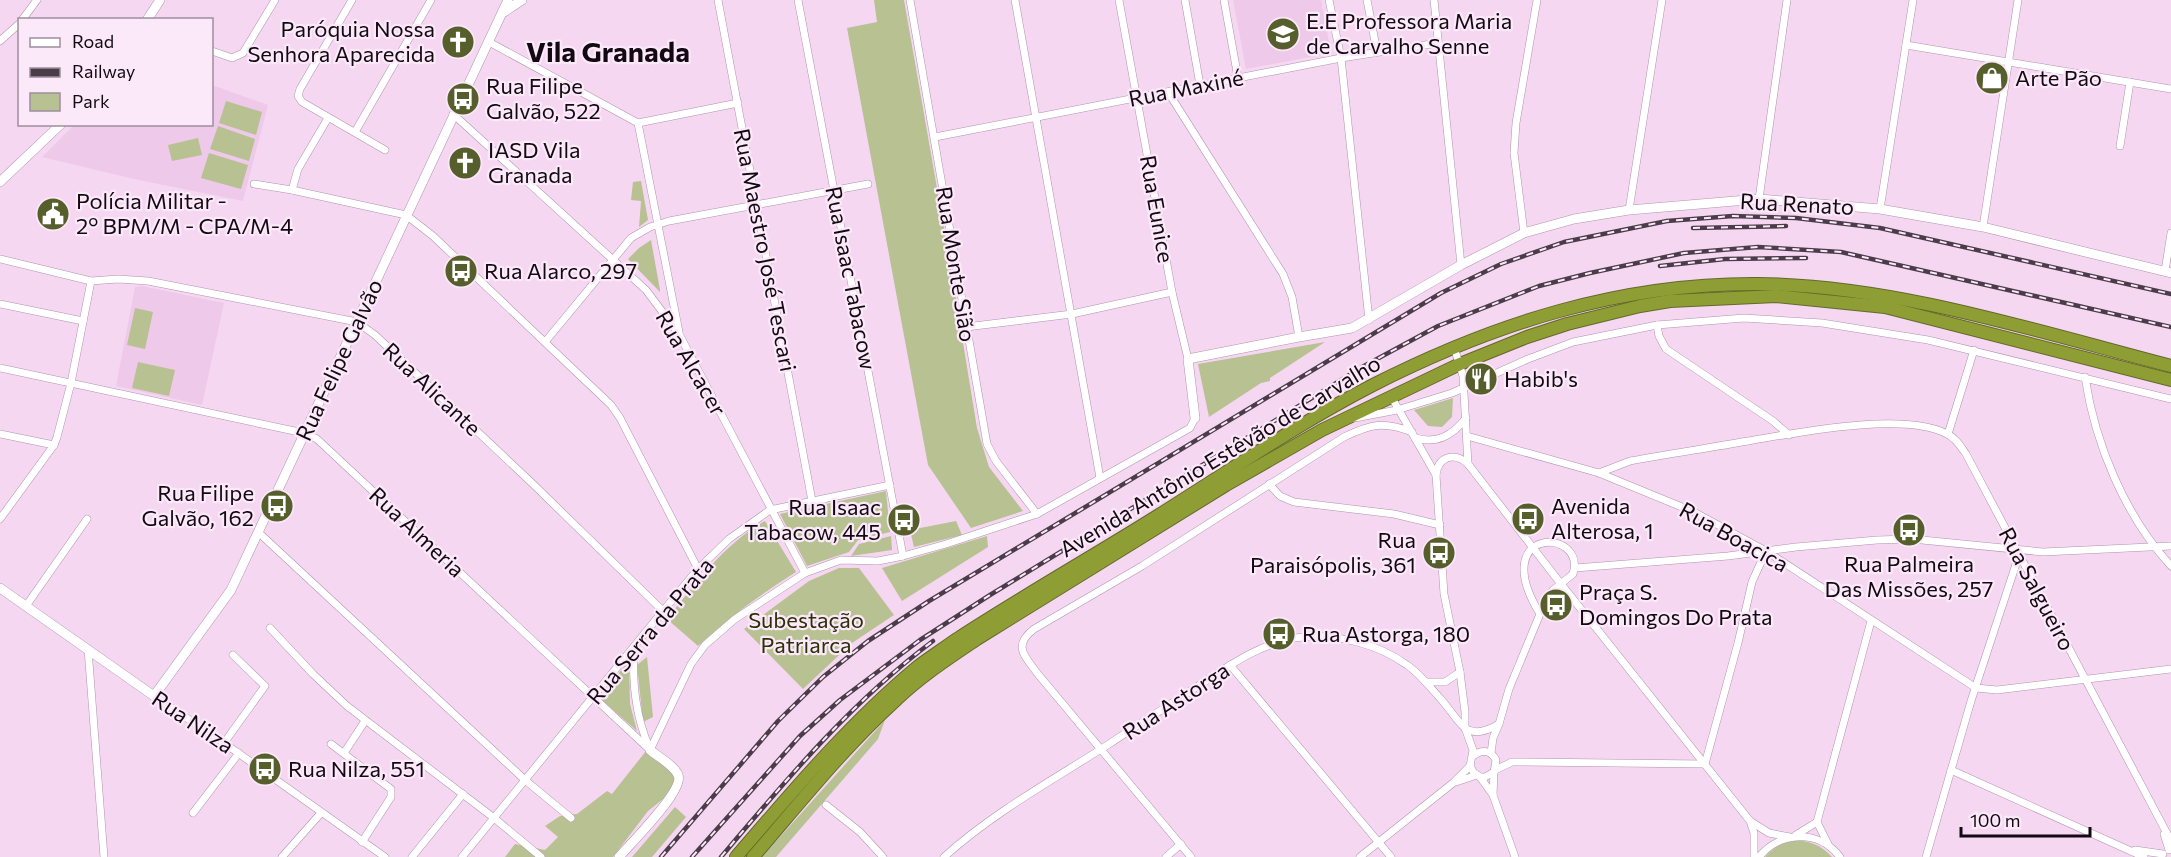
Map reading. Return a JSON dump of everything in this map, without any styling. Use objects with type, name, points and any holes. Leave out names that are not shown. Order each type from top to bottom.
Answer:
[{"type":"highway","name":"Avenida Antônio Estêvão de Carvalho","points":[[736,857],[795,788],[861,718],[916,668],[992,616],[1330,409],[1372,386],[1454,347],[1555,311],[1591,301],[1679,288],[1759,284],[1849,291],[1906,300],[2171,366]]},
{"type":"highway","name":"Avenida Antônio Estêvão de Carvalho","points":[[753,857],[863,732],[896,699],[929,671],[1284,450],[1460,364],[1527,337],[1567,324],[1640,306],[1680,300],[1776,296],[1885,307],[2171,380]]},
{"type":"highway","points":[[1392,398],[1392,391],[1398,380],[1426,360]]},
{"type":"street","points":[[23,18],[37,0]]},
{"type":"street","points":[[148,18],[160,0]]},
{"type":"street","points":[[213,51],[232,57],[243,53],[275,0]]},
{"type":"street","points":[[352,0],[298,93],[302,102],[385,150]]},
{"type":"street","points":[[355,132],[430,0]]},
{"type":"street","name":"Rua Felipe Galvão","points":[[154,696],[231,590],[508,0]]},
{"type":"street","name":"Rua Felipe Galvão","points":[[504,12],[522,0]]},
{"type":"street","name":"Rua Maestro José Tescari","points":[[718,0],[812,501]]},
{"type":"street","name":"Rua Isaac Tabacow","points":[[798,0],[903,556]]},
{"type":"street","name":"Rua Monte Sião","points":[[910,0],[987,444],[996,461],[1037,514]]},
{"type":"street","points":[[1015,0],[1100,478]]},
{"type":"street","name":"Rua Eunice","points":[[1119,0],[1172,292],[1188,359],[1196,418]]},
{"type":"street","points":[[1185,0],[1200,85]]},
{"type":"street","points":[[1224,0],[1238,78]]},
{"type":"street","points":[[1329,0],[1341,58],[1369,320]]},
{"type":"street","points":[[1367,0],[1377,52]]},
{"type":"street","points":[[1434,0],[1461,265]]},
{"type":"street","points":[[1524,233],[1514,153],[1516,123],[1537,0]]},
{"type":"street","points":[[1629,210],[1662,0]]},
{"type":"street","points":[[1758,199],[1787,0]]},
{"type":"street","points":[[1880,209],[1913,0]]},
{"type":"street","points":[[1983,227],[2018,0]]},
{"type":"street","points":[[0,41],[18,24]]},
{"type":"street","points":[[489,42],[638,123],[738,103]]},
{"type":"street","name":"Rua Maxiné","points":[[935,137],[1341,58],[1438,43]]},
{"type":"street","points":[[1906,45],[2171,89]]},
{"type":"street","points":[[2120,146],[2130,82]]},
{"type":"street","points":[[1168,92],[1283,274],[1292,297],[1299,336]]},
{"type":"street","name":"Rua Alcacer","points":[[453,114],[646,290],[679,334],[805,573]]},
{"type":"street","points":[[292,190],[298,170],[328,118]]},
{"type":"street","points":[[638,123],[679,334]]},
{"type":"street","points":[[0,182],[59,126]]},
{"type":"street","points":[[254,184],[406,215],[433,236],[605,399],[620,418],[698,569]]},
{"type":"street","points":[[545,342],[631,238],[658,223],[868,184]]},
{"type":"street","name":"Rua Renato","points":[[1188,359],[1299,336],[1344,330],[1369,320],[1461,265],[1524,233],[1575,219],[1629,210],[1758,199],[1880,209],[1983,227],[2168,272]]},
{"type":"street","points":[[2168,272],[2171,232]]},
{"type":"street","name":"Rua Alicante","points":[[0,259],[91,281],[118,279],[148,281],[357,322],[375,335],[534,485],[663,611]]},
{"type":"street","points":[[0,519],[54,445],[71,383],[91,281]]},
{"type":"street","points":[[966,327],[1072,314],[1172,292]]},
{"type":"street","points":[[0,304],[83,321]]},
{"type":"street","name":"Avenida Antônio Estêvão de Carvalho","points":[[1344,420],[1397,410],[1464,388],[1528,359],[1573,342],[1657,325],[1744,318],[1822,323],[1889,333],[1974,350],[2171,399]]},
{"type":"street","points":[[1657,325],[1659,336],[1666,349],[1773,421],[1789,435]]},
{"type":"street","points":[[1454,347],[1460,364],[1464,388],[1468,464]]},
{"type":"street","points":[[1599,473],[1630,461],[1847,426],[1878,424],[1933,429],[1948,434],[1974,350]]},
{"type":"street","name":"Rua Almeria","points":[[0,368],[304,433],[326,446],[593,698],[675,770],[678,775],[678,787],[619,857]]},
{"type":"street","points":[[2085,377],[2102,446],[2122,491],[2145,536],[2171,566]]},
{"type":"street","points":[[1392,398],[1436,475]]},
{"type":"street","points":[[650,750],[691,664],[705,645],[735,619],[805,573],[841,560],[878,561],[903,556],[1037,514],[1190,428],[1196,418]]},
{"type":"street","points":[[1191,857],[1037,674],[1023,652],[1021,644],[1027,634],[1142,566],[1344,437],[1378,424],[1389,425],[1427,441],[1443,438],[1458,428],[1466,418]]},
{"type":"street","points":[[0,434],[54,445]]},
{"type":"street","name":"Rua Salgueiro","points":[[1948,434],[1966,454],[2171,841]]},
{"type":"street","name":"Rua Boacica","points":[[1467,436],[1599,473],[1694,512],[1766,551],[1976,688]]},
{"type":"street","points":[[1360,857],[1453,783],[1470,766],[1473,756],[1465,728],[1466,712],[1460,672],[1444,594],[1436,475],[1441,461],[1455,456],[1468,464],[1750,821],[1762,831],[1792,837],[1808,837],[1829,846]]},
{"type":"street","points":[[1269,484],[1280,496],[1294,502],[1394,514],[1440,525]]},
{"type":"street","name":"Rua Serra da Prata","points":[[462,857],[698,569],[729,539],[770,510],[890,485]]},
{"type":"street","points":[[26,606],[87,519]]},
{"type":"street","points":[[258,532],[525,780],[572,818]]},
{"type":"street","points":[[1575,568],[1877,540],[1912,539],[2018,553],[2171,546]]},
{"type":"street","points":[[1493,795],[1496,760],[1492,754],[1493,738],[1509,689],[1540,614],[1553,590],[1569,579],[1575,568],[1572,554],[1559,544],[1542,543],[1532,547],[1526,555],[1524,576],[1527,590],[1540,614]]},
{"type":"street","points":[[1705,764],[1752,582],[1766,551]]},
{"type":"street","points":[[1926,857],[2018,553]]},
{"type":"street","name":"Rua Nilza","points":[[0,588],[385,857]]},
{"type":"street","points":[[1840,857],[1829,846],[1817,822],[1871,621]]},
{"type":"street","points":[[270,628],[313,674],[365,721],[463,794],[541,857]]},
{"type":"street","name":"Rua Astorga","points":[[944,857],[981,827],[1230,665],[1284,640],[1322,636],[1345,639],[1390,654],[1408,665],[1426,682],[1465,728]]},
{"type":"street","points":[[634,647],[634,691],[638,720],[650,750]]},
{"type":"street","points":[[88,650],[104,857]]},
{"type":"street","points":[[224,743],[266,686],[233,655]]},
{"type":"street","points":[[1230,665],[1391,857]]},
{"type":"street","points":[[1976,688],[1997,690],[2171,669]]},
{"type":"street","points":[[1426,682],[1445,682],[1460,672]]},
{"type":"street","points":[[344,753],[365,721]]},
{"type":"street","points":[[1465,728],[1481,732],[1499,724]]},
{"type":"street","points":[[331,744],[391,789],[391,797],[362,842]]},
{"type":"street","points":[[1473,756],[1484,751],[1512,762],[1705,764]]},
{"type":"street","points":[[193,813],[239,753]]},
{"type":"street","points":[[1453,783],[1478,776],[1485,777],[1512,762]]},
{"type":"street","points":[[1470,766],[1493,795],[1515,857]]},
{"type":"street","points":[[1951,770],[2144,857]]},
{"type":"street","points":[[412,857],[463,794]]},
{"type":"street","points":[[826,805],[860,832],[883,857]]},
{"type":"street","points":[[282,857],[321,813]]},
{"type":"street","points":[[1750,821],[1754,833],[1754,857]]},
{"type":"street","points":[[1759,857],[1776,842],[1792,837],[1817,822]]},
{"type":"street","name":"Rua Salgueiro","points":[[2161,825],[2166,853]]},
{"type":"street","points":[[1166,857],[1181,844]]},
{"type":"street","points":[[2126,849],[2166,853]]},
{"type":"shaded area","name":"E.E Professora Maria de Carvalho Senne","points":[[1233,0],[1321,0],[1331,53],[1246,69]]},
{"type":"shaded area","points":[[213,85],[268,105],[243,201],[134,179],[42,157],[73,126],[213,126]]},
{"type":"shaded area","points":[[142,286],[224,303],[202,405],[116,386],[135,287]]},
{"type":"green space","points":[[874,0],[904,0],[977,428],[989,467],[1023,511],[971,528],[928,465],[847,28],[877,22]]},
{"type":"green space","points":[[226,101],[262,112],[256,135],[219,123]]},
{"type":"green space","points":[[218,126],[255,139],[249,161],[210,149]]},
{"type":"green space","points":[[198,138],[202,155],[172,161],[168,145]]},
{"type":"green space","points":[[209,153],[248,165],[241,189],[201,178]]},
{"type":"green space","points":[[641,181],[648,220],[639,227],[641,201],[631,200],[633,182]]},
{"type":"green space","points":[[651,240],[660,292],[628,259]]},
{"type":"green space","points":[[135,308],[153,312],[145,349],[127,345]]},
{"type":"green space","points":[[1325,342],[1270,378],[1270,381],[1261,383],[1209,417],[1198,364]]},
{"type":"green space","points":[[138,362],[175,370],[169,396],[132,388]]},
{"type":"green space","points":[[1453,398],[1452,417],[1442,427],[1428,426],[1414,410]]},
{"type":"green space","points":[[886,491],[890,532],[858,540],[849,552],[807,566],[780,514]]},
{"type":"green space","points":[[765,521],[796,572],[745,607],[698,646],[667,619],[700,578],[736,541]]},
{"type":"green space","points":[[956,521],[962,535],[914,547],[910,530]]},
{"type":"green space","points":[[891,536],[892,550],[851,556],[859,544]]},
{"type":"green space","points":[[987,536],[988,547],[902,601],[882,568]]},
{"type":"green space","name":"Subestação Patriarca","points":[[839,568],[859,568],[894,615],[852,643],[803,689],[744,629],[809,581]]},
{"type":"green space","points":[[647,657],[653,717],[643,722],[637,665]]},
{"type":"green space","points":[[629,660],[630,704],[637,731],[603,701],[601,696]]},
{"type":"green space","points":[[885,720],[878,739],[776,857],[762,857]]},
{"type":"green space","points":[[646,751],[675,774],[673,791],[648,811],[613,857],[505,857],[515,844],[545,850],[558,837],[545,826],[560,816],[577,814],[607,791],[612,794]]},
{"type":"green space","points":[[675,807],[686,817],[652,857],[632,857]]},
{"type":"green space","points":[[1795,840],[1815,844],[1832,857],[1765,857],[1778,846]]},
{"type":"railway","points":[[661,857],[778,721],[823,677],[868,641],[929,601],[1441,293],[1501,264],[1564,242],[1667,221],[1733,216],[1796,218],[1880,228],[2171,294]]},
{"type":"railway","points":[[1693,228],[1786,226]]},
{"type":"railway","points":[[692,857],[800,736],[840,700],[920,640],[1364,366],[1438,326],[1539,286],[1684,253],[1758,247],[1841,252],[2171,327]]},
{"type":"railway","points":[[1660,266],[1725,259],[1806,258]]},
{"type":"railway","points":[[721,857],[795,771],[847,716],[874,690],[933,641]]},
{"type":"place","name":"E.E Professora Maria de Carvalho Senne","points":[[1283,34]]},
{"type":"place","name":"Paróquia Nossa Senhora Aparecida","points":[[458,42]]},
{"type":"place","name":"Arte Pão","points":[[1992,78]]},
{"type":"place","name":"Rua Filipe Galvão, 522","points":[[463,99]]},
{"type":"place","name":"IASD Vila Granada","points":[[465,163]]},
{"type":"place","name":"Polícia Militar - 2º BPM/M - CPA/M-4","points":[[53,214]]},
{"type":"place","name":"Rua Alarco, 297","points":[[461,271]]},
{"type":"place","name":"Habib's","points":[[1481,379]]},
{"type":"place","name":"Rua Filipe Galvão, 162","points":[[277,506]]},
{"type":"place","name":"Avenida Alterosa, 1","points":[[1528,519]]},
{"type":"place","name":"Rua Isaac Tabacow, 445","points":[[904,520]]},
{"type":"place","name":"Rua Palmeira Das Missões, 257","points":[[1909,530]]},
{"type":"place","name":"Rua Paraisópolis, 361","points":[[1439,553]]},
{"type":"place","name":"Praça S. Domingos Do Prata","points":[[1556,605]]},
{"type":"place","name":"Rua Astorga, 180","points":[[1279,634]]},
{"type":"place","name":"Rua Nilza, 551","points":[[265,769]]},
{"type":"district","name":"Vila Granada","points":[[608,52]]}]
